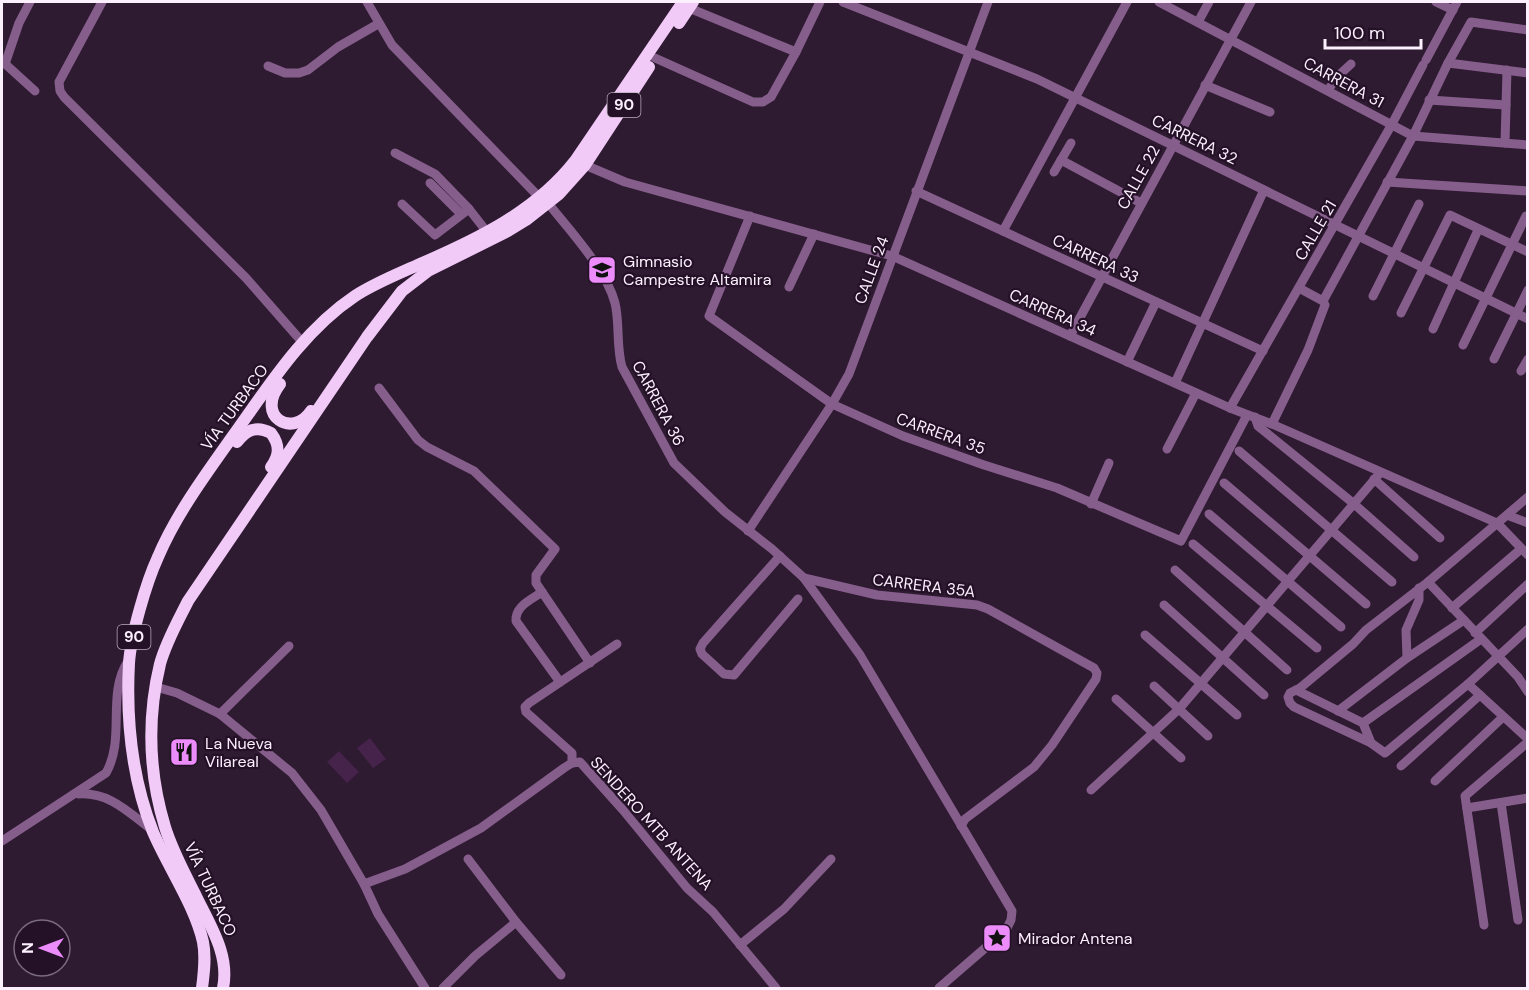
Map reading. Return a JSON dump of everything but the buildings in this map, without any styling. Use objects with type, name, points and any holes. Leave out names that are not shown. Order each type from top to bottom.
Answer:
[{"type":"highway","name":"VÍA TURBACO","points":[[224,988],[225,973],[221,951],[174,851],[156,793],[152,759],[152,729],[156,687],[168,643],[188,601],[367,338],[402,291],[428,271],[508,231],[572,181],[585,165],[688,4]]},
{"type":"highway","name":"VÍA TURBACO","points":[[202,988],[205,958],[200,933],[152,830],[134,760],[128,716],[129,659],[142,602],[158,556],[195,490],[276,374],[319,326],[335,311],[370,287],[487,232],[520,212],[544,201],[688,4]]},
{"type":"highway","points":[[319,326],[313,341],[273,392],[271,406],[274,415],[280,421],[289,424],[304,420],[356,342],[367,338]]},
{"type":"highway","points":[[195,490],[206,484],[243,434],[249,430],[265,430],[276,439],[278,455],[243,507],[245,516]]},
{"type":"street","points":[[30,2],[18,23],[3,63],[35,91]]},
{"type":"street","points":[[102,2],[59,82],[60,91],[246,278],[303,343]]},
{"type":"street","points":[[367,2],[392,45],[544,201]]},
{"type":"street","points":[[655,58],[753,102],[763,102],[771,97],[820,2]]},
{"type":"street","name":"CARRERA 32","points":[[843,2],[1037,79],[1074,96],[1527,319]]},
{"type":"street","name":"CALLE 24","points":[[748,531],[832,405],[849,374],[988,2]]},
{"type":"street","points":[[1003,231],[1074,96],[1127,2]]},
{"type":"street","name":"CARRERA 31","points":[[1159,2],[1413,136],[1527,145]]},
{"type":"street","points":[[1198,22],[1209,2]]},
{"type":"street","name":"CALLE 22","points":[[1070,336],[1251,2]]},
{"type":"street","points":[[1436,2],[1455,6]]},
{"type":"street","points":[[688,4],[796,52]]},
{"type":"street","name":"CALLE 21","points":[[1230,408],[1335,226],[1455,6]]},
{"type":"street","points":[[1323,301],[1361,239],[1387,182],[1471,22],[1527,30]]},
{"type":"street","points":[[268,66],[285,73],[299,73],[308,70],[338,47],[378,24]]},
{"type":"street","points":[[1448,63],[1527,73]]},
{"type":"street","points":[[1328,90],[1351,64]]},
{"type":"street","points":[[1505,143],[1507,70]]},
{"type":"street","points":[[1205,85],[1270,112]]},
{"type":"street","points":[[1429,100],[1506,105]]},
{"type":"street","points":[[1054,172],[1071,142]]},
{"type":"street","points":[[395,153],[435,174],[465,212]]},
{"type":"street","points":[[1061,160],[1141,203]]},
{"type":"street","name":"CARRERA 34","points":[[585,165],[625,182],[892,256],[1196,393],[1272,424],[1377,476],[1497,523]]},
{"type":"street","points":[[1387,182],[1527,191]]},
{"type":"street","points":[[430,183],[487,232]]},
{"type":"street","points":[[1175,383],[1201,322],[1264,190]]},
{"type":"street","name":"CARRERA 33","points":[[916,191],[1263,351]]},
{"type":"street","name":"CARRERA 36","points":[[544,201],[590,257],[608,284],[615,304],[618,352],[622,367],[674,463],[696,486],[804,579]]},
{"type":"street","points":[[402,204],[435,235],[465,212]]},
{"type":"street","points":[[1373,296],[1419,204]]},
{"type":"street","points":[[1401,313],[1450,215],[1527,252]]},
{"type":"street","name":"CARRERA 35","points":[[750,216],[709,316],[832,405],[903,436],[1057,488],[1181,541],[1251,416]]},
{"type":"street","points":[[1464,345],[1526,216]]},
{"type":"street","points":[[1433,329],[1478,230]]},
{"type":"street","points":[[1361,239],[1371,231]]},
{"type":"street","points":[[789,287],[814,234]]},
{"type":"street","points":[[1272,424],[1308,350],[1325,305],[1323,301],[1299,288]]},
{"type":"street","points":[[1494,359],[1527,290]]},
{"type":"street","points":[[1127,362],[1156,302]]},
{"type":"street","points":[[1521,371],[1527,359]]},
{"type":"street","points":[[379,388],[417,440],[474,471],[555,549],[536,575],[536,583],[590,663]]},
{"type":"street","points":[[1167,449],[1196,393]]},
{"type":"street","points":[[1251,416],[1258,426],[1353,504],[1414,558]]},
{"type":"street","points":[[1239,451],[1392,582]]},
{"type":"street","points":[[1091,504],[1109,463]]},
{"type":"street","points":[[1091,790],[1179,709],[1377,476],[1440,538]]},
{"type":"street","points":[[1224,483],[1366,604]]},
{"type":"street","points":[[1527,497],[1424,585],[1372,624],[1353,644],[1290,693],[1288,697],[1294,707],[1371,743],[1385,753],[1468,684],[1527,629]]},
{"type":"street","points":[[1209,514],[1341,627]]},
{"type":"street","points":[[1507,515],[1527,523]]},
{"type":"street","points":[[1452,608],[1524,552],[1497,523]]},
{"type":"street","points":[[1193,544],[1317,648]]},
{"type":"street","points":[[780,556],[703,643],[700,649],[702,654],[724,674],[734,675],[798,599]]},
{"type":"street","points":[[1175,570],[1287,670]]},
{"type":"street","points":[[804,579],[860,655],[1012,911],[1006,930],[939,988]]},
{"type":"street","name":"CARRERA 35A","points":[[804,579],[877,595],[976,605],[988,609],[1094,668],[1096,679],[1052,745],[1034,767],[965,819],[961,826]]},
{"type":"street","points":[[1424,585],[1464,620],[1518,677],[1527,692]]},
{"type":"street","points":[[1407,658],[1406,630],[1424,585]]},
{"type":"street","points":[[1363,723],[1478,636],[1527,585]]},
{"type":"street","points":[[542,592],[519,608],[516,621],[560,682]]},
{"type":"street","points":[[1164,605],[1264,694]]},
{"type":"street","points":[[1338,711],[1407,658],[1464,620]]},
{"type":"street","points":[[1145,634],[1238,715]]},
{"type":"street","points":[[572,763],[572,753],[526,712],[525,707],[617,644]]},
{"type":"street","points":[[220,714],[289,646]]},
{"type":"street","points":[[2,841],[76,795],[106,773],[113,761],[116,745],[118,687],[121,673],[129,659]]},
{"type":"street","points":[[1468,684],[1527,741],[1465,796],[1484,925]]},
{"type":"street","points":[[1154,686],[1208,736]]},
{"type":"street","points":[[156,687],[177,693],[220,714],[292,773],[321,810],[364,884],[378,914],[425,988]]},
{"type":"street","points":[[1296,690],[1363,723],[1371,743]]},
{"type":"street","points":[[1401,766],[1480,695]]},
{"type":"street","points":[[1116,699],[1181,758]]},
{"type":"street","points":[[1435,781],[1503,717]]},
{"type":"street","name":"SENDERO MTB ANTENA","points":[[364,884],[405,869],[481,828],[572,763],[580,762],[776,988]]},
{"type":"street","points":[[76,795],[92,793],[109,798],[152,830]]},
{"type":"street","points":[[1467,808],[1527,798]]},
{"type":"street","points":[[1500,803],[1518,920]]},
{"type":"street","points":[[468,859],[516,922],[561,975]]},
{"type":"street","points":[[740,945],[784,909],[831,859]]},
{"type":"street","points":[[443,988],[475,956],[516,922]]},
{"type":"shaded area","points":[[1028,294],[1055,306],[1049,319],[1022,307]]},
{"type":"shaded area","points":[[370,738],[386,759],[373,768],[357,748]]},
{"type":"shaded area","points":[[339,751],[359,772],[347,783],[327,762]]},
{"type":"place","name":"Gimnasio Campestre Altamira","points":[[602,270]]},
{"type":"place","name":"La Nueva Vilareal","points":[[184,752]]},
{"type":"place","name":"Mirador Antena","points":[[997,938]]}]
